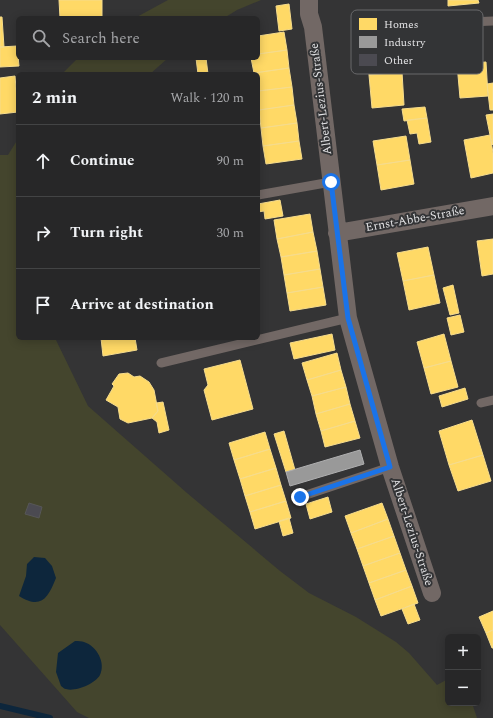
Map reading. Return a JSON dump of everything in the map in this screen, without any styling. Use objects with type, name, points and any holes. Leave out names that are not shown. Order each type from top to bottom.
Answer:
[{"type":"street","name":"Albert-Lezius-Straße","points":[[309,0],[309,14],[313,26],[348,318],[390,467],[432,593]]},
{"type":"street","name":"Ernst-Abbe-Straße","points":[[337,232],[493,206]]},
{"type":"lane","points":[[483,21],[493,21]]},
{"type":"lane","points":[[260,195],[331,182]]},
{"type":"lane","points":[[260,339],[348,318]]},
{"type":"lane","points":[[161,363],[257,340]]},
{"type":"lane","points":[[481,403],[493,400]]},
{"type":"lane","points":[[300,497],[390,467]]},
{"type":"green space","points":[[168,0],[261,0],[237,10],[227,16],[139,16]]},
{"type":"green space","points":[[76,60],[166,60],[152,72],[64,72]]},
{"type":"green space","points":[[16,142],[16,340],[56,340],[88,406],[187,493],[280,571],[309,593],[356,617],[396,642],[409,653],[437,685],[445,681],[445,706],[473,706],[477,718],[89,718],[77,712],[0,625],[0,155],[8,155]]},
{"type":"water","points":[[34,557],[45,558],[52,566],[56,578],[47,596],[38,602],[33,602],[19,596],[26,576],[27,564]]},
{"type":"water","points":[[75,641],[82,641],[93,647],[101,660],[102,670],[100,675],[94,681],[79,688],[70,690],[61,686],[56,672],[58,653]]},
{"type":"building: Homes","points":[[59,0],[102,0],[102,16],[60,16]]},
{"type":"building: Homes","points":[[448,0],[478,0],[479,3],[448,6]]},
{"type":"building: Homes","points":[[289,4],[292,29],[279,31],[276,6]]},
{"type":"building: Homes","points":[[0,17],[2,17],[4,47],[0,47]]},
{"type":"building: Homes","points":[[284,32],[287,50],[260,54],[260,36]]},
{"type":"building: Homes","points":[[16,46],[16,60],[18,60],[19,66],[0,67],[0,47]]},
{"type":"building: Homes","points":[[287,50],[289,68],[254,72],[251,60],[260,60],[260,54]]},
{"type":"building: Homes","points":[[196,60],[206,60],[208,72],[198,72]]},
{"type":"building: Homes","points":[[483,62],[486,62],[488,96],[460,98],[458,74],[483,74]]},
{"type":"building: Homes","points":[[289,68],[292,87],[260,91],[260,72]]},
{"type":"building: Homes","points":[[402,74],[404,105],[372,108],[369,75]]},
{"type":"building: Homes","points":[[15,76],[16,112],[0,114],[0,78]]},
{"type":"building: Homes","points":[[493,83],[493,110],[490,110],[487,84]]},
{"type":"building: Homes","points":[[292,87],[294,105],[260,110],[260,91]]},
{"type":"building: Homes","points":[[294,105],[297,123],[261,128],[260,110]]},
{"type":"building: Homes","points":[[425,107],[427,118],[404,121],[402,109]]},
{"type":"building: Homes","points":[[493,114],[493,144],[492,145],[486,115]]},
{"type":"building: Homes","points":[[427,118],[431,142],[419,144],[417,133],[410,134],[407,120]]},
{"type":"building: Homes","points":[[297,123],[299,141],[263,146],[261,128]]},
{"type":"building: Homes","points":[[490,135],[493,153],[493,173],[471,178],[464,140]]},
{"type":"building: Homes","points":[[406,136],[410,160],[377,165],[373,141]]},
{"type":"building: Homes","points":[[299,141],[302,159],[266,164],[263,146]]},
{"type":"building: Homes","points":[[410,160],[414,184],[381,190],[377,165]]},
{"type":"building: Homes","points":[[280,200],[283,216],[265,219],[264,211],[260,212],[260,204]]},
{"type":"building: Homes","points":[[310,214],[313,232],[277,239],[274,220]]},
{"type":"building: Homes","points":[[313,232],[317,251],[281,257],[277,239]]},
{"type":"building: Homes","points":[[493,239],[493,274],[482,276],[477,241]]},
{"type":"building: Homes","points":[[428,247],[434,275],[403,281],[397,253]]},
{"type":"building: Homes","points":[[317,251],[320,269],[284,275],[281,257]]},
{"type":"building: Homes","points":[[320,269],[323,287],[287,293],[284,275]]},
{"type":"building: Homes","points":[[434,275],[440,303],[409,310],[403,281]]},
{"type":"building: Homes","points":[[453,285],[459,313],[450,315],[443,288]]},
{"type":"building: Homes","points":[[323,287],[326,305],[290,311],[287,293]]},
{"type":"building: Homes","points":[[460,315],[464,332],[451,335],[447,318]]},
{"type":"building: Homes","points":[[332,334],[335,350],[294,359],[290,343]]},
{"type":"building: Homes","points":[[444,334],[451,361],[424,368],[417,342]]},
{"type":"building: Homes","points":[[101,340],[135,340],[137,350],[103,356]]},
{"type":"building: Homes","points":[[337,353],[341,370],[307,380],[302,363]]},
{"type":"building: Homes","points":[[240,360],[253,409],[212,420],[204,390],[208,385],[204,369]]},
{"type":"building: Homes","points":[[451,361],[458,387],[431,394],[424,368]]},
{"type":"building: Homes","points":[[341,370],[346,387],[312,396],[307,380]]},
{"type":"building: Homes","points":[[128,373],[134,377],[140,376],[149,382],[154,390],[158,411],[152,418],[128,423],[120,419],[118,407],[106,400],[114,386],[112,384],[119,374]]},
{"type":"building: Homes","points":[[346,387],[350,404],[316,414],[312,396]]},
{"type":"building: Homes","points":[[465,388],[468,399],[442,407],[439,396]]},
{"type":"building: Homes","points":[[163,402],[169,430],[159,433],[157,422],[152,418],[158,411],[156,403]]},
{"type":"building: Homes","points":[[350,404],[355,421],[321,431],[316,414]]},
{"type":"building: Homes","points":[[472,420],[483,455],[449,465],[439,431]]},
{"type":"building: Homes","points":[[355,421],[360,438],[325,447],[321,431]]},
{"type":"building: Homes","points":[[284,431],[295,470],[286,472],[274,434]]},
{"type":"building: Homes","points":[[265,432],[270,449],[234,460],[229,443]]},
{"type":"building: Homes","points":[[270,449],[276,468],[240,479],[234,460]]},
{"type":"building: Homes","points":[[483,455],[491,481],[458,491],[449,465]]},
{"type":"building: Homes","points":[[276,468],[281,485],[245,496],[240,479]]},
{"type":"building: Homes","points":[[281,485],[286,501],[250,512],[245,496]]},
{"type":"building: Homes","points":[[328,497],[332,512],[310,519],[306,504]]},
{"type":"building: Homes","points":[[286,501],[291,518],[255,529],[250,512]]},
{"type":"building: Homes","points":[[382,503],[388,519],[351,533],[345,516]]},
{"type":"building: Homes","points":[[289,518],[293,533],[283,536],[279,521]]},
{"type":"building: Homes","points":[[388,519],[394,536],[357,549],[351,533]]},
{"type":"building: Homes","points":[[394,536],[400,553],[363,566],[357,549]]},
{"type":"building: Homes","points":[[400,553],[406,570],[369,583],[363,566]]},
{"type":"building: Homes","points":[[406,570],[412,586],[375,600],[369,583]]},
{"type":"building: Homes","points":[[412,586],[418,603],[381,616],[375,600]]},
{"type":"building: Homes","points":[[414,604],[420,620],[408,624],[402,609]]},
{"type":"building: Homes","points":[[493,611],[493,630],[486,633],[479,617]]},
{"type":"building: Homes","points":[[493,630],[493,648],[492,648],[486,633]]},
{"type":"building: Industry","points":[[360,450],[364,464],[290,486],[286,472]]},
{"type":"building: Other","points":[[29,503],[42,507],[39,518],[25,514]]},
{"type":"waterway","points":[[0,706],[50,718]]},
{"type":"route","points":[[300,497],[390,467],[348,318],[331,182]]}]
